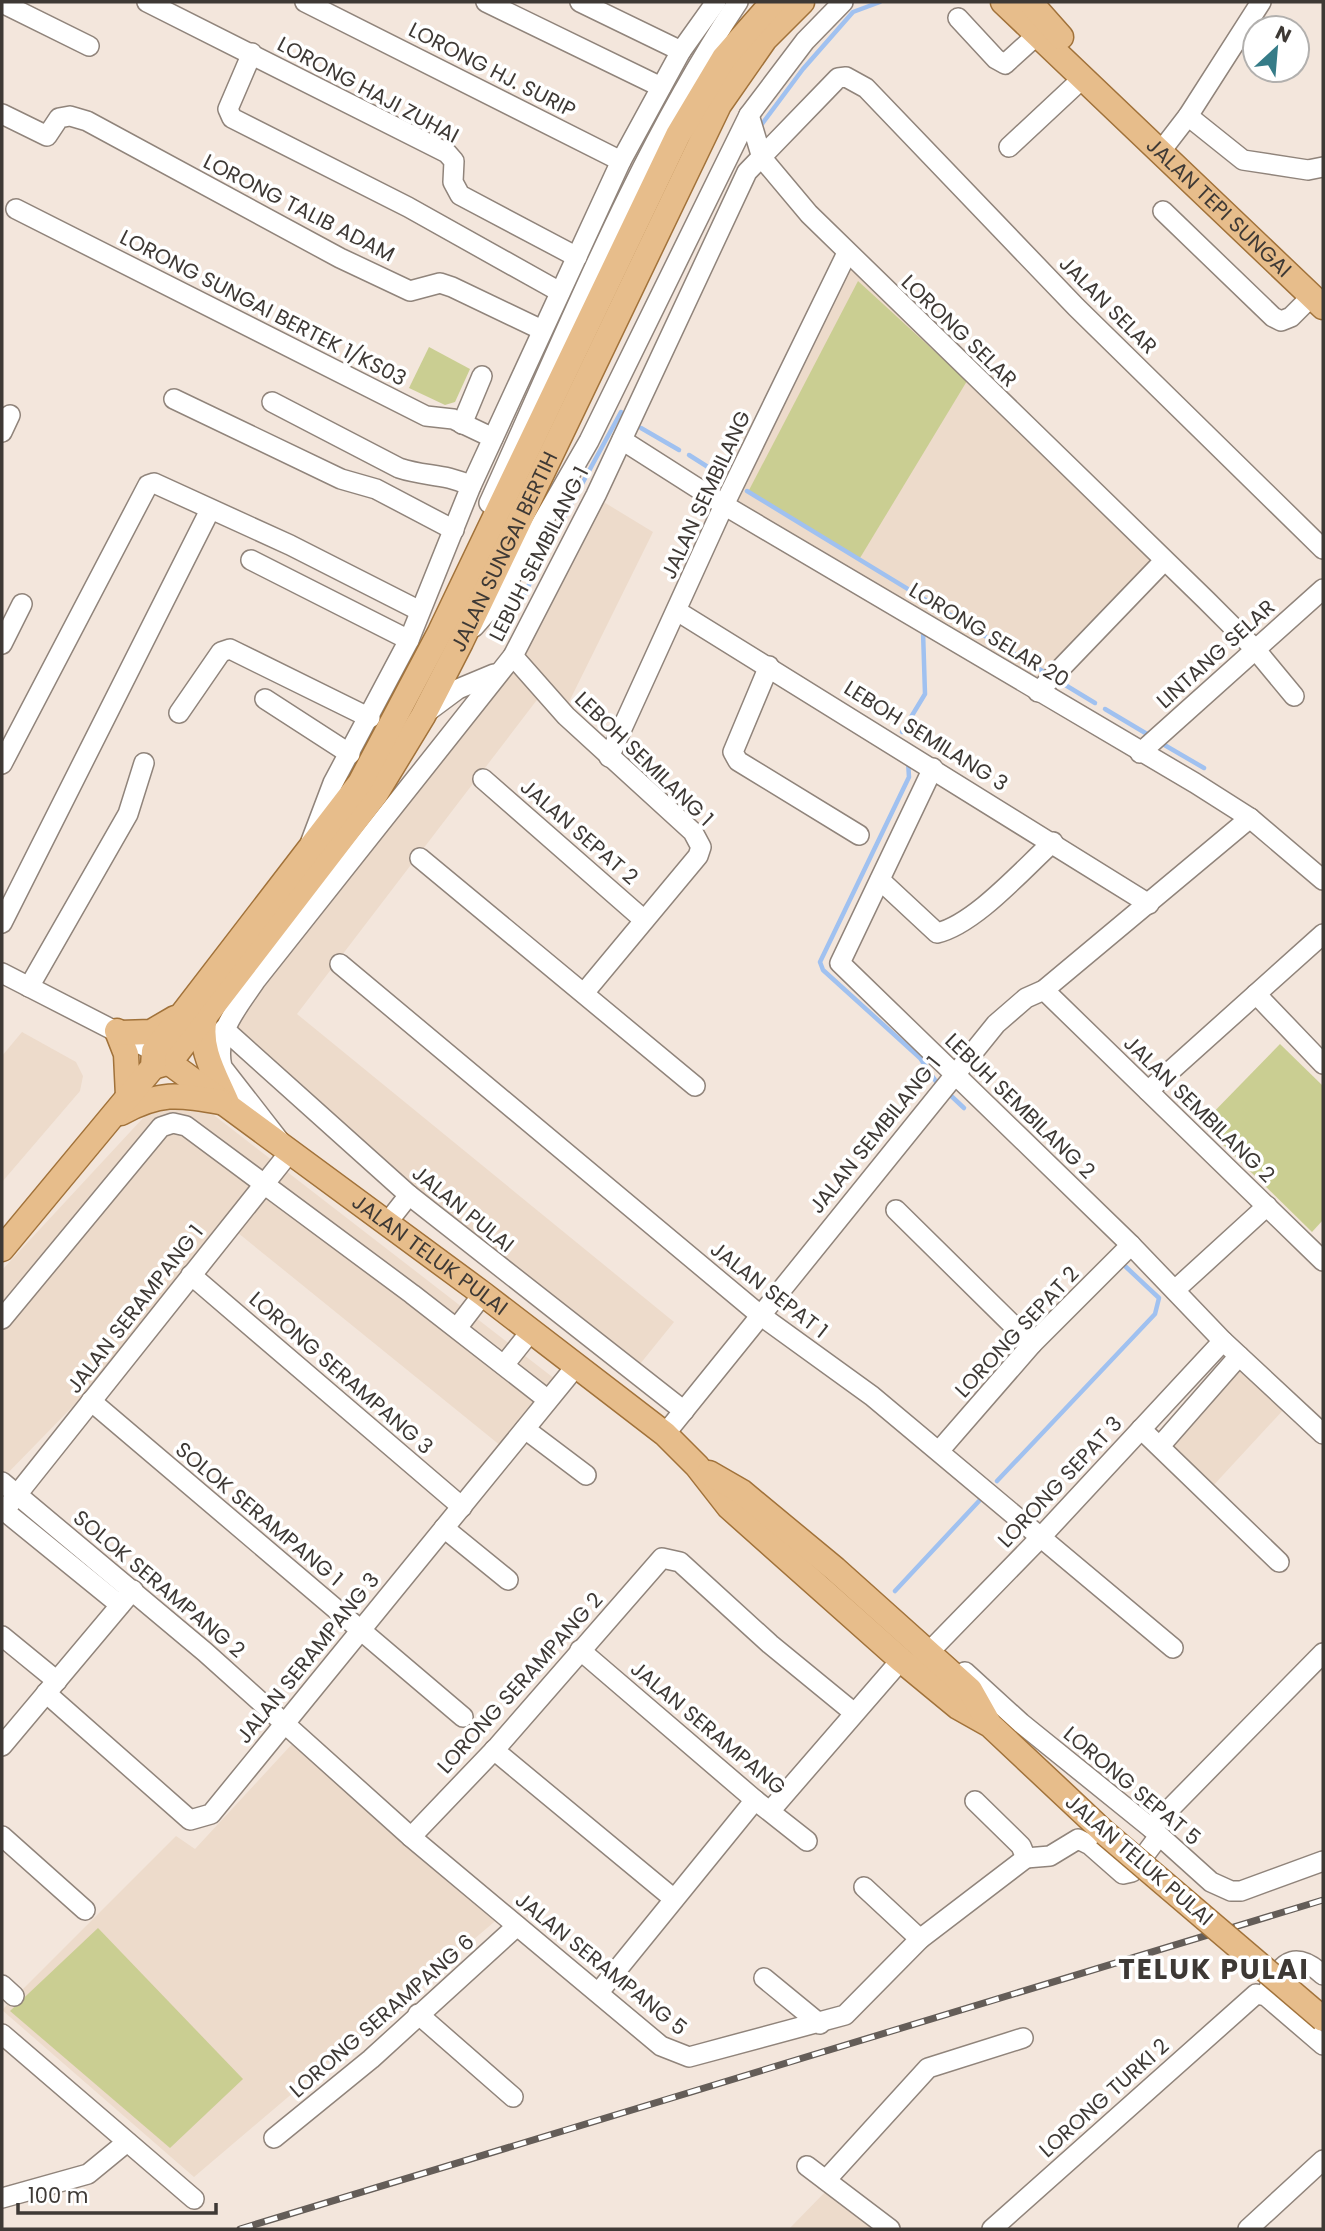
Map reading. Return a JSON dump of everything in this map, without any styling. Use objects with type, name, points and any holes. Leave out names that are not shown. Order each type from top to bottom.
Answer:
[{"type":"main road","name":"JALAN SUNGAI BERTIH","points":[[206,1018],[308,854],[360,783],[450,637],[549,431],[701,94],[724,58],[773,2]]},
{"type":"main road","name":"JALAN SUNGAI BERTIH","points":[[549,431],[719,104],[765,39],[802,2]]},
{"type":"main road","name":"JALAN TEPI SUNGAI","points":[[1003,2],[1116,106],[1317,302]]},
{"type":"main road","name":"JALAN TEPI SUNGAI","points":[[1030,2],[1116,106]]},
{"type":"main road","name":"JALAN SUNGAI BERTIH","points":[[2,1249],[159,1060],[206,1018],[376,795],[423,716],[450,637]]},
{"type":"main road","points":[[128,1096],[126,1054],[119,1032],[150,1032],[206,1018]]},
{"type":"main road","points":[[206,1018],[202,1030],[204,1049],[228,1104]]},
{"type":"main road","name":"JALAN TELUK PULAI","points":[[159,1060],[228,1104],[289,1153],[477,1290],[665,1434],[697,1466],[729,1507],[865,1628],[958,1707],[990,1726],[1105,1833],[1323,2019]]},
{"type":"main road","points":[[110,1118],[148,1098],[166,1096],[228,1104]]},
{"type":"main road","name":"JALAN TELUK PULAI","points":[[697,1466],[742,1492],[931,1649],[970,1690],[990,1726]]},
{"type":"main road","points":[[800,1540],[793,1545],[799,1560],[849,1608],[865,1628]]},
{"type":"street","name":"LORONG HAJI ZUHAI","points":[[147,2],[447,153],[454,161],[453,182],[460,195],[577,257]]},
{"type":"street","name":"LORONG HJ. SURIP","points":[[305,2],[621,161]]},
{"type":"street","points":[[486,2],[661,88]]},
{"type":"street","points":[[580,2],[681,51]]},
{"type":"street","points":[[308,854],[317,821],[409,640],[471,486],[621,161],[681,51],[716,2]]},
{"type":"street","points":[[450,637],[456,578],[532,403],[678,99],[738,2]]},
{"type":"street","points":[[450,637],[497,601],[589,441],[749,114],[804,41],[843,2]]},
{"type":"street","points":[[1161,151],[1188,117],[1261,2]]},
{"type":"street","points":[[2,3],[89,46]]},
{"type":"street","points":[[958,18],[996,59],[1005,64],[1038,34]]},
{"type":"street","points":[[252,53],[228,109],[232,118],[408,207],[560,292]]},
{"type":"street","name":"LEBUH SEMBILANG 1","points":[[289,1153],[222,1067],[206,1018],[256,980],[513,656],[622,440],[747,172],[838,78],[846,77],[866,88]]},
{"type":"street","points":[[1009,147],[1084,77]]},
{"type":"street","name":"JALAN SELAR","points":[[866,88],[1076,307],[1323,549]]},
{"type":"street","name":"LORONG TALIB ADAM","points":[[2,114],[47,136],[59,118],[70,116],[87,121],[340,258],[410,291],[440,283],[542,330]]},
{"type":"street","name":"LORONG SELAR","points":[[749,114],[762,158],[809,214],[1255,649],[1294,696]]},
{"type":"street","points":[[1188,117],[1250,162],[1308,170],[1323,167]]},
{"type":"street","name":"LORONG SUNGAI BERTEK 1/KS03","points":[[16,209],[426,415],[462,424],[493,438]]},
{"type":"street","points":[[1163,211],[1273,317],[1281,321],[1317,302]]},
{"type":"street","name":"JALAN SEMBILANG","points":[[609,757],[724,505],[847,253]]},
{"type":"street","points":[[462,424],[482,376]]},
{"type":"street","points":[[174,399],[341,478],[376,489],[454,530]]},
{"type":"street","points":[[272,401],[398,468],[414,473],[439,474],[471,486]]},
{"type":"street","name":"LORONG SELAR 20","points":[[622,440],[724,505],[1250,818],[1306,862],[1323,880]]},
{"type":"street","points":[[2,764],[148,485],[154,483],[290,545],[420,611]]},
{"type":"street","points":[[2,923],[210,510]]},
{"type":"street","points":[[251,560],[409,640]]},
{"type":"street","points":[[1038,692],[1164,561]]},
{"type":"street","name":"LINTANG SELAR","points":[[1140,753],[1323,589]]},
{"type":"street","points":[[2,644],[22,604]]},
{"type":"street","name":"LEBOH SEMILANG 3","points":[[677,611],[1149,904]]},
{"type":"street","points":[[179,713],[221,652],[230,649],[370,718]]},
{"type":"street","name":"LEBOH SEMILANG 1","points":[[513,656],[546,695],[609,757],[693,832],[701,847],[698,856],[584,993]]},
{"type":"street","points":[[769,666],[733,752],[738,761],[859,835]]},
{"type":"street","points":[[423,716],[458,689],[499,672]]},
{"type":"street","points":[[265,699],[350,754]]},
{"type":"street","points":[[29,987],[128,814],[144,763]]},
{"type":"street","name":"LEBUH SEMBILANG 2","points":[[933,768],[880,880],[840,956],[840,962],[1131,1245],[1239,1356],[1323,1434]]},
{"type":"street","name":"JALAN SEPAT 2","points":[[483,779],[644,920]]},
{"type":"street","name":"JALAN SEMBILANG 1","points":[[665,1434],[996,1024],[1026,998],[1044,990],[1250,818]]},
{"type":"street","points":[[880,880],[937,933],[971,920],[1053,842]]},
{"type":"street","points":[[421,858],[695,1086]]},
{"type":"street","points":[[1148,1091],[1323,934]]},
{"type":"street","name":"JALAN SEPAT 1","points":[[340,964],[760,1315],[872,1396],[1174,1648]]},
{"type":"street","points":[[2,973],[119,1032],[159,1060]]},
{"type":"street","name":"JALAN SEMBILANG 2","points":[[1044,990],[1267,1206],[1320,1250]]},
{"type":"street","points":[[1256,995],[1323,1064]]},
{"type":"street","name":"JALAN PULAI","points":[[206,1018],[409,1195],[684,1410]]},
{"type":"street","name":"JALAN TELUK PULAI","points":[[2,1319],[161,1127],[173,1123],[186,1126],[457,1328],[548,1400]]},
{"type":"street","name":"JALAN SERAMPANG 1","points":[[3,1510],[10,1488],[91,1401],[289,1153]]},
{"type":"street","points":[[387,1223],[409,1195]]},
{"type":"street","points":[[1175,1290],[1267,1206]]},
{"type":"street","points":[[896,1210],[1032,1344]]},
{"type":"street","name":"LORONG SEPAT 2","points":[[939,1451],[1032,1344],[1131,1245]]},
{"type":"street","points":[[457,1328],[491,1261]]},
{"type":"street","name":"LORONG SERAMPANG 3","points":[[191,1275],[462,1507]]},
{"type":"street","points":[[504,1365],[531,1331]]},
{"type":"street","name":"LORONG SEPAT 3","points":[[931,1649],[1040,1538],[1223,1340]]},
{"type":"street","points":[[1160,1446],[1239,1356]]},
{"type":"street","name":"JALAN SERAMPANG 3","points":[[51,1687],[190,1820],[211,1814],[577,1365]]},
{"type":"street","name":"SOLOK SERAMPANG 1","points":[[91,1401],[463,1717]]},
{"type":"street","points":[[525,1429],[586,1475]]},
{"type":"street","points":[[1141,1429],[1279,1562]]},
{"type":"street","name":"SOLOK SERAMPANG 2","points":[[10,1488],[127,1598],[284,1724]]},
{"type":"street","points":[[2,1746],[127,1598],[3,1510]]},
{"type":"street","points":[[444,1528],[508,1580]]},
{"type":"street","name":"LORONG SERAMPANG 2","points":[[411,1837],[494,1750],[662,1558],[680,1562],[770,1644],[853,1712]]},
{"type":"street","points":[[2,1636],[51,1687]]},
{"type":"street","name":"LORONG SEPAT 5","points":[[931,1649],[1155,1832],[1210,1882],[1231,1891],[1258,1887],[1323,1861]]},
{"type":"street","name":"JALAN SERAMPANG","points":[[580,1650],[807,1841]]},
{"type":"street","points":[[975,1801],[1021,1846],[1026,1858],[1050,1856],[1078,1839],[1090,1845],[1122,1874],[1132,1872],[1155,1832],[1323,1653]]},
{"type":"street","points":[[599,1992],[674,1899],[901,1660]]},
{"type":"street","name":"JALAN SERAMPANG 5","points":[[284,1724],[411,1837],[662,2046],[679,2056],[689,2057],[820,2024],[845,2015],[920,1940],[1026,1858]]},
{"type":"street","points":[[494,1750],[674,1899]]},
{"type":"street","points":[[2,1836],[85,1910]]},
{"type":"street","points":[[864,1887],[920,1940]]},
{"type":"street","name":"LORONG SERAMPANG 6","points":[[274,2138],[371,2059],[517,1926]]},
{"type":"street","name":"LORONG TURKI 2","points":[[992,2229],[1257,1998],[1286,1963],[1297,1960],[1310,1962],[1323,1975]]},
{"type":"street","points":[[764,1978],[820,2024]]},
{"type":"street","points":[[1257,1998],[1323,2045]]},
{"type":"street","points":[[418,2014],[513,2097]]},
{"type":"street","points":[[2,2034],[194,2199]]},
{"type":"street","points":[[826,2180],[928,2068],[1023,2038]]},
{"type":"street","points":[[2,2198],[88,2174],[127,2142]]},
{"type":"street","points":[[1248,2229],[1323,2160]]},
{"type":"street","points":[[807,2166],[890,2229]]},
{"type":"shaded area","points":[[853,255],[1163,558],[1039,686],[730,504]]},
{"type":"shaded area","points":[[602,501],[653,532],[566,708],[546,688],[297,1014],[674,1322],[636,1369],[409,1189],[234,1031],[270,976],[497,686]]},
{"type":"shaded area","points":[[22,1032],[76,1062],[83,1076],[80,1091],[2,1182],[2,1056]]},
{"type":"shaded area","points":[[156,1104],[206,1109],[555,1379],[501,1446],[227,1224],[118,1360],[2,1479],[2,1270]]},
{"type":"shaded area","points":[[1239,1364],[1286,1407],[1211,1488],[1166,1447]]},
{"type":"shaded area","points":[[293,1743],[500,1917],[194,2177],[2,2010],[176,1836],[195,1849]]},
{"type":"shaded area","points":[[831,2186],[879,2229],[789,2229]]},
{"type":"green space","points":[[858,281],[967,381],[860,558],[748,492]]},
{"type":"green space","points":[[429,347],[470,369],[455,402],[445,405],[409,388]]},
{"type":"green space","points":[[1280,1044],[1323,1086],[1323,1220],[1312,1232],[1202,1124]]},
{"type":"green space","points":[[98,1928],[243,2079],[170,2148],[10,2011]]},
{"type":"waterway","points":[[762,124],[803,69],[853,12],[880,2]]},
{"type":"waterway","points":[[505,634],[545,552],[621,412]]},
{"type":"waterway","points":[[641,428],[679,450]]},
{"type":"waterway","points":[[689,455],[730,481]]},
{"type":"waterway","points":[[747,491],[1044,672]]},
{"type":"waterway","points":[[902,732],[925,694],[923,631]]},
{"type":"waterway","points":[[1057,680],[1095,703]]},
{"type":"waterway","points":[[1105,709],[1147,734]]},
{"type":"waterway","points":[[1161,743],[1204,768]]},
{"type":"waterway","points":[[908,761],[909,777],[820,962],[823,970],[920,1058],[937,1083]]},
{"type":"waterway","points":[[947,1092],[964,1108]]},
{"type":"waterway","points":[[997,1481],[1155,1314],[1159,1298],[1126,1267]]},
{"type":"waterway","points":[[895,1591],[979,1501]]},
{"type":"railway","points":[[240,2229],[1323,1900]]},
{"type":"district","name":"TELUK PULAI","points":[[1214,1969]]}]
